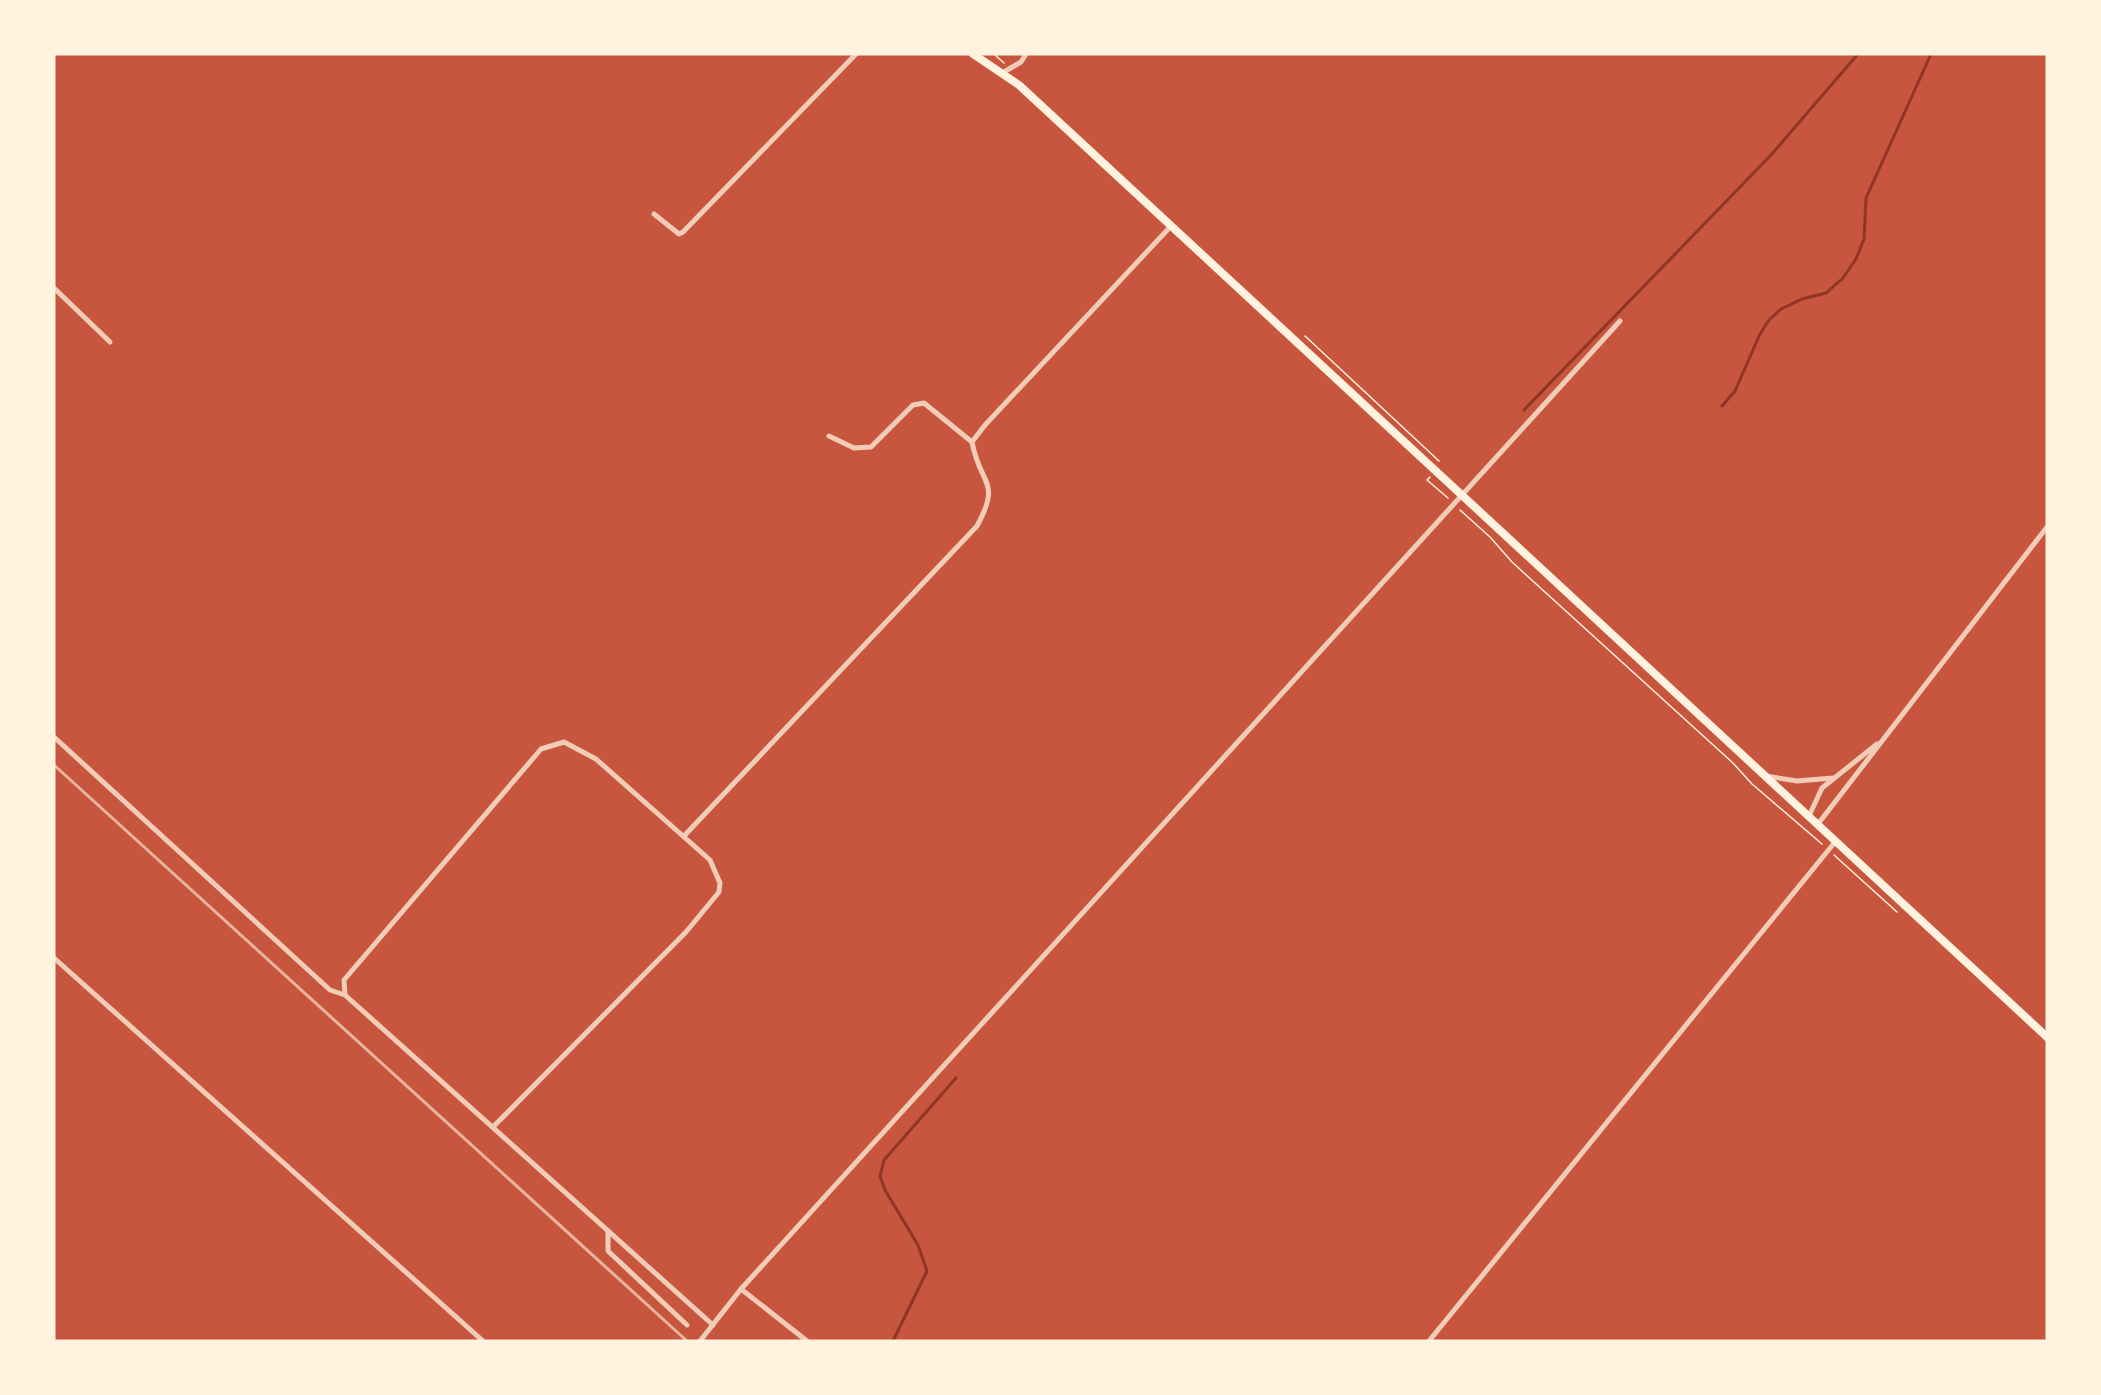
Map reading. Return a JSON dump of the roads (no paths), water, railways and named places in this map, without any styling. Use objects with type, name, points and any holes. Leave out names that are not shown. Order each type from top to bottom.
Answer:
[{"type":"main road","points":[[966,54],[992,66]]},
{"type":"main road","points":[[973,54],[1019,85],[2047,1037]]},
{"type":"street","points":[[654,214],[679,234],[683,232],[856,54]]},
{"type":"street","points":[[1002,74],[1021,62],[1026,54]]},
{"type":"street","points":[[972,442],[985,425],[1171,226]]},
{"type":"street","points":[[54,288],[110,342]]},
{"type":"street","points":[[700,1341],[741,1289],[1620,321]]},
{"type":"street","points":[[684,836],[977,526],[988,506],[991,492],[975,456],[972,442],[924,403],[913,405],[871,447],[854,448],[829,436]]},
{"type":"street","points":[[1818,824],[2047,527]]},
{"type":"street","points":[[1809,816],[1822,788],[1861,759],[1893,729]]},
{"type":"street","points":[[54,737],[330,990],[345,995],[713,1325]]},
{"type":"street","points":[[345,995],[344,980],[541,749],[564,742],[596,759],[684,836],[710,860],[720,883],[719,892],[686,932],[493,1127]]},
{"type":"street","points":[[1766,776],[1797,781],[1833,778]]},
{"type":"street","points":[[1430,1341],[1835,842]]},
{"type":"street","points":[[54,958],[483,1341]]},
{"type":"street","points":[[608,1231],[608,1251],[687,1325]]},
{"type":"street","points":[[741,1289],[807,1341]]},
{"type":"waterway","points":[[1524,410],[1771,155],[1858,54]]},
{"type":"waterway","points":[[1722,406],[1735,391],[1760,334],[1769,320],[1781,309],[1802,299],[1826,293],[1843,278],[1856,259],[1864,239],[1866,198],[1931,54]]},
{"type":"waterway","points":[[893,1341],[927,1271],[918,1245],[885,1190],[880,1176],[884,1160],[956,1078]]},
{"type":"railway","points":[[54,765],[687,1341]]}]
